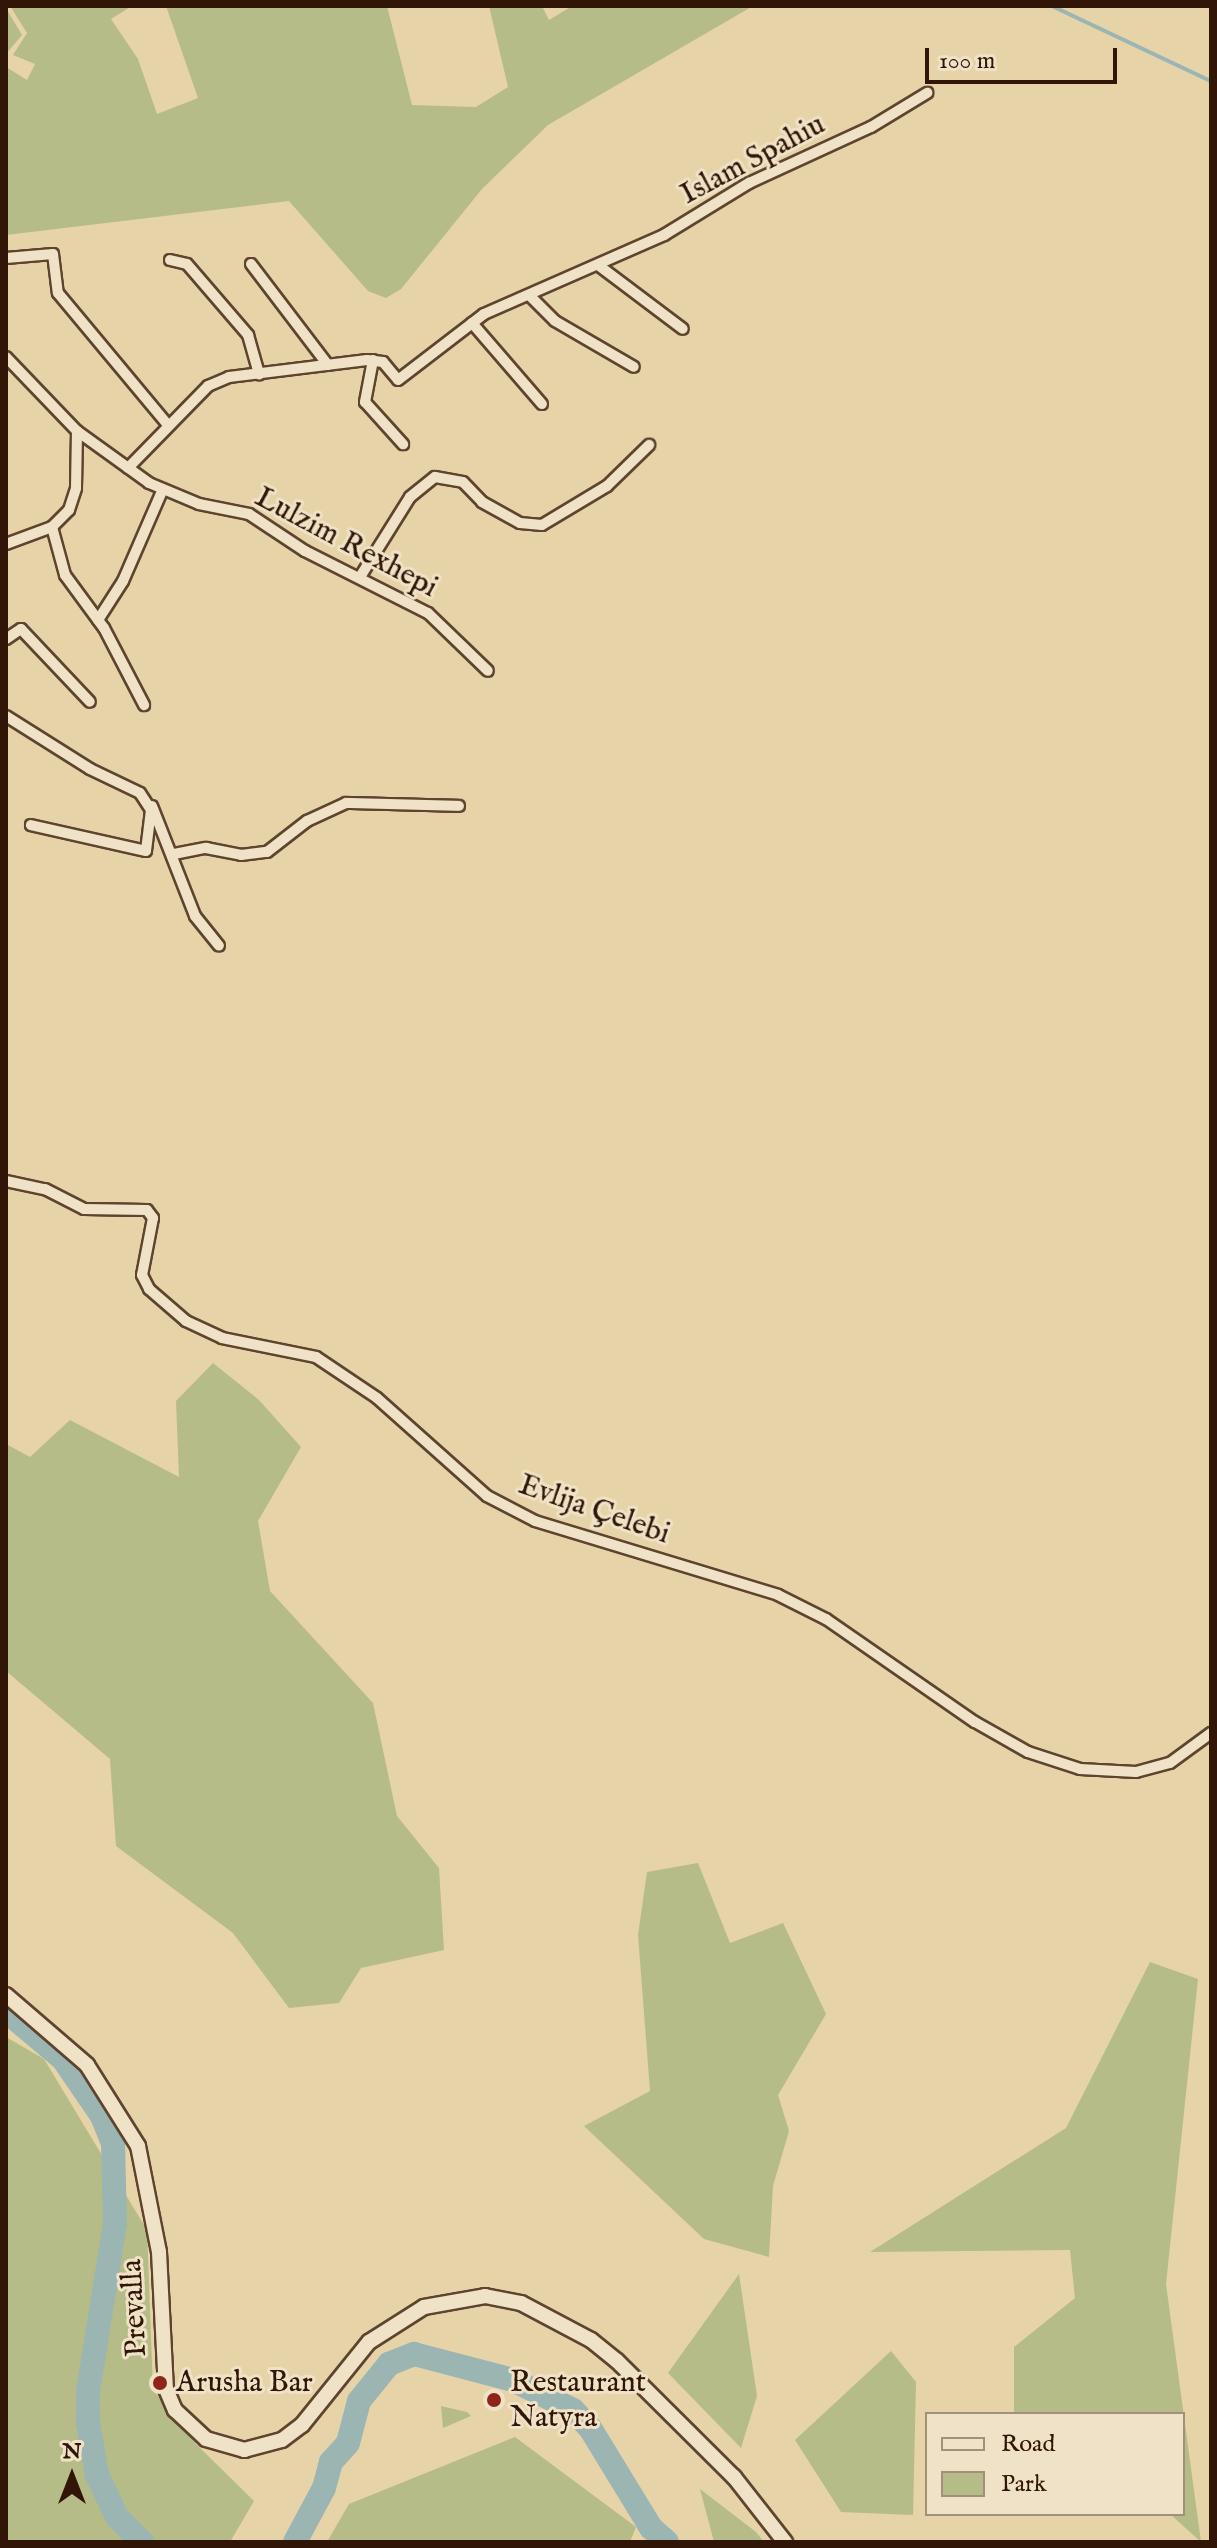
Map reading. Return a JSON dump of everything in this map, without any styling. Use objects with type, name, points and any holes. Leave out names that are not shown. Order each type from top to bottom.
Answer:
[{"type":"main road","name":"Prevalla","points":[[6,1995],[87,2065],[138,2146],[159,2252],[166,2389],[175,2410],[206,2439],[244,2450],[282,2440],[302,2425],[369,2342],[424,2307],[485,2296],[521,2303],[591,2340],[617,2361],[734,2477],[785,2542]]},
{"type":"street","name":"Islam Spahiu","points":[[373,360],[383,362],[398,380],[472,323],[664,235],[749,183],[871,127],[927,93]]},
{"type":"street","points":[[6,258],[53,254],[58,293],[168,425]]},
{"type":"street","points":[[170,260],[192,268],[248,335],[259,374]]},
{"type":"street","points":[[251,264],[328,365]]},
{"type":"street","points":[[598,265],[683,329]]},
{"type":"street","points":[[530,296],[555,321],[634,367]]},
{"type":"street","points":[[472,323],[542,404]]},
{"type":"street","name":"Lulzim Rexhepi","points":[[6,357],[77,431],[128,468],[163,489],[199,504],[249,514],[305,551],[435,617],[488,671]]},
{"type":"street","points":[[128,468],[208,386],[259,374],[373,360],[365,402],[403,444]]},
{"type":"street","points":[[6,544],[52,527],[69,510],[76,488],[77,431]]},
{"type":"street","points":[[360,577],[410,497],[435,477],[463,482],[482,502],[520,523],[542,525],[607,486],[649,445]]},
{"type":"street","points":[[98,620],[123,581],[163,489]]},
{"type":"street","points":[[52,527],[65,575],[98,620],[144,705]]},
{"type":"street","points":[[6,639],[21,629],[90,702]]},
{"type":"street","points":[[6,716],[149,800],[174,854],[195,916],[219,946]]},
{"type":"street","points":[[31,825],[146,851],[149,800]]},
{"type":"street","points":[[174,854],[206,848],[241,855],[267,852],[307,821],[346,803],[459,806]]},
{"type":"street","name":"Evlija Çelebi","points":[[6,1181],[45,1189],[84,1209],[147,1210],[153,1218],[142,1275],[149,1289],[186,1321],[222,1338],[316,1357],[377,1398],[487,1496],[535,1521],[778,1595],[826,1619],[975,1722],[1028,1752],[1080,1769],[1136,1772],[1170,1763],[1211,1733]]},
{"type":"green space","points":[[10,6],[132,6],[111,19],[138,59],[157,114],[198,98],[166,6],[387,6],[412,105],[476,107],[508,87],[489,6],[542,6],[549,20],[572,6],[753,6],[548,125],[482,189],[401,289],[386,298],[368,291],[289,201],[6,235],[6,67],[27,80],[35,64],[13,55],[27,33]]},
{"type":"green space","points":[[6,8],[22,35],[6,54]]},
{"type":"green space","points":[[213,1363],[259,1400],[301,1447],[258,1521],[270,1591],[373,1703],[397,1816],[439,1868],[444,1950],[361,1968],[339,2003],[289,2008],[233,1933],[116,1846],[110,1759],[6,1671],[6,1444],[30,1457],[70,1420],[179,1477],[176,1401]]},
{"type":"green space","points":[[698,1863],[730,1943],[783,1923],[826,2014],[778,2095],[789,2131],[773,2186],[769,2257],[704,2239],[584,2126],[650,2091],[638,1935],[647,1872]]},
{"type":"green space","points":[[1150,1962],[1198,1979],[1166,2284],[1183,2412],[1014,2412],[1014,2347],[1075,2298],[1070,2250],[870,2252],[1066,2128]]},
{"type":"green space","points":[[6,2037],[44,2059],[147,2230],[153,2390],[196,2444],[254,2501],[230,2542],[6,2542]]},
{"type":"green space","points":[[739,2274],[757,2396],[741,2448],[668,2373]]},
{"type":"green space","points":[[891,2351],[916,2382],[913,2515],[841,2512],[795,2440]]},
{"type":"green space","points":[[441,2406],[467,2412],[471,2416],[443,2428]]},
{"type":"green space","points":[[1185,2424],[1201,2542],[1172,2516],[1185,2516]]},
{"type":"green space","points":[[515,2437],[636,2527],[630,2542],[327,2542],[349,2504]]},
{"type":"green space","points":[[700,2489],[756,2532],[764,2542],[714,2542]]},
{"type":"waterway","points":[[1052,6],[1211,81]]},
{"type":"waterway","points":[[6,2011],[63,2059],[102,2116],[113,2143],[115,2223],[88,2391],[88,2423],[97,2475],[117,2517],[142,2542]]},
{"type":"waterway","points":[[295,2542],[324,2488],[331,2462],[348,2443],[359,2401],[389,2364],[414,2354],[513,2380],[573,2410],[590,2428],[651,2528],[667,2542]]},
{"type":"place","name":"Arusha Bar","points":[[160,2383]]},
{"type":"place","name":"Restaurant Natyra","points":[[494,2400]]}]
